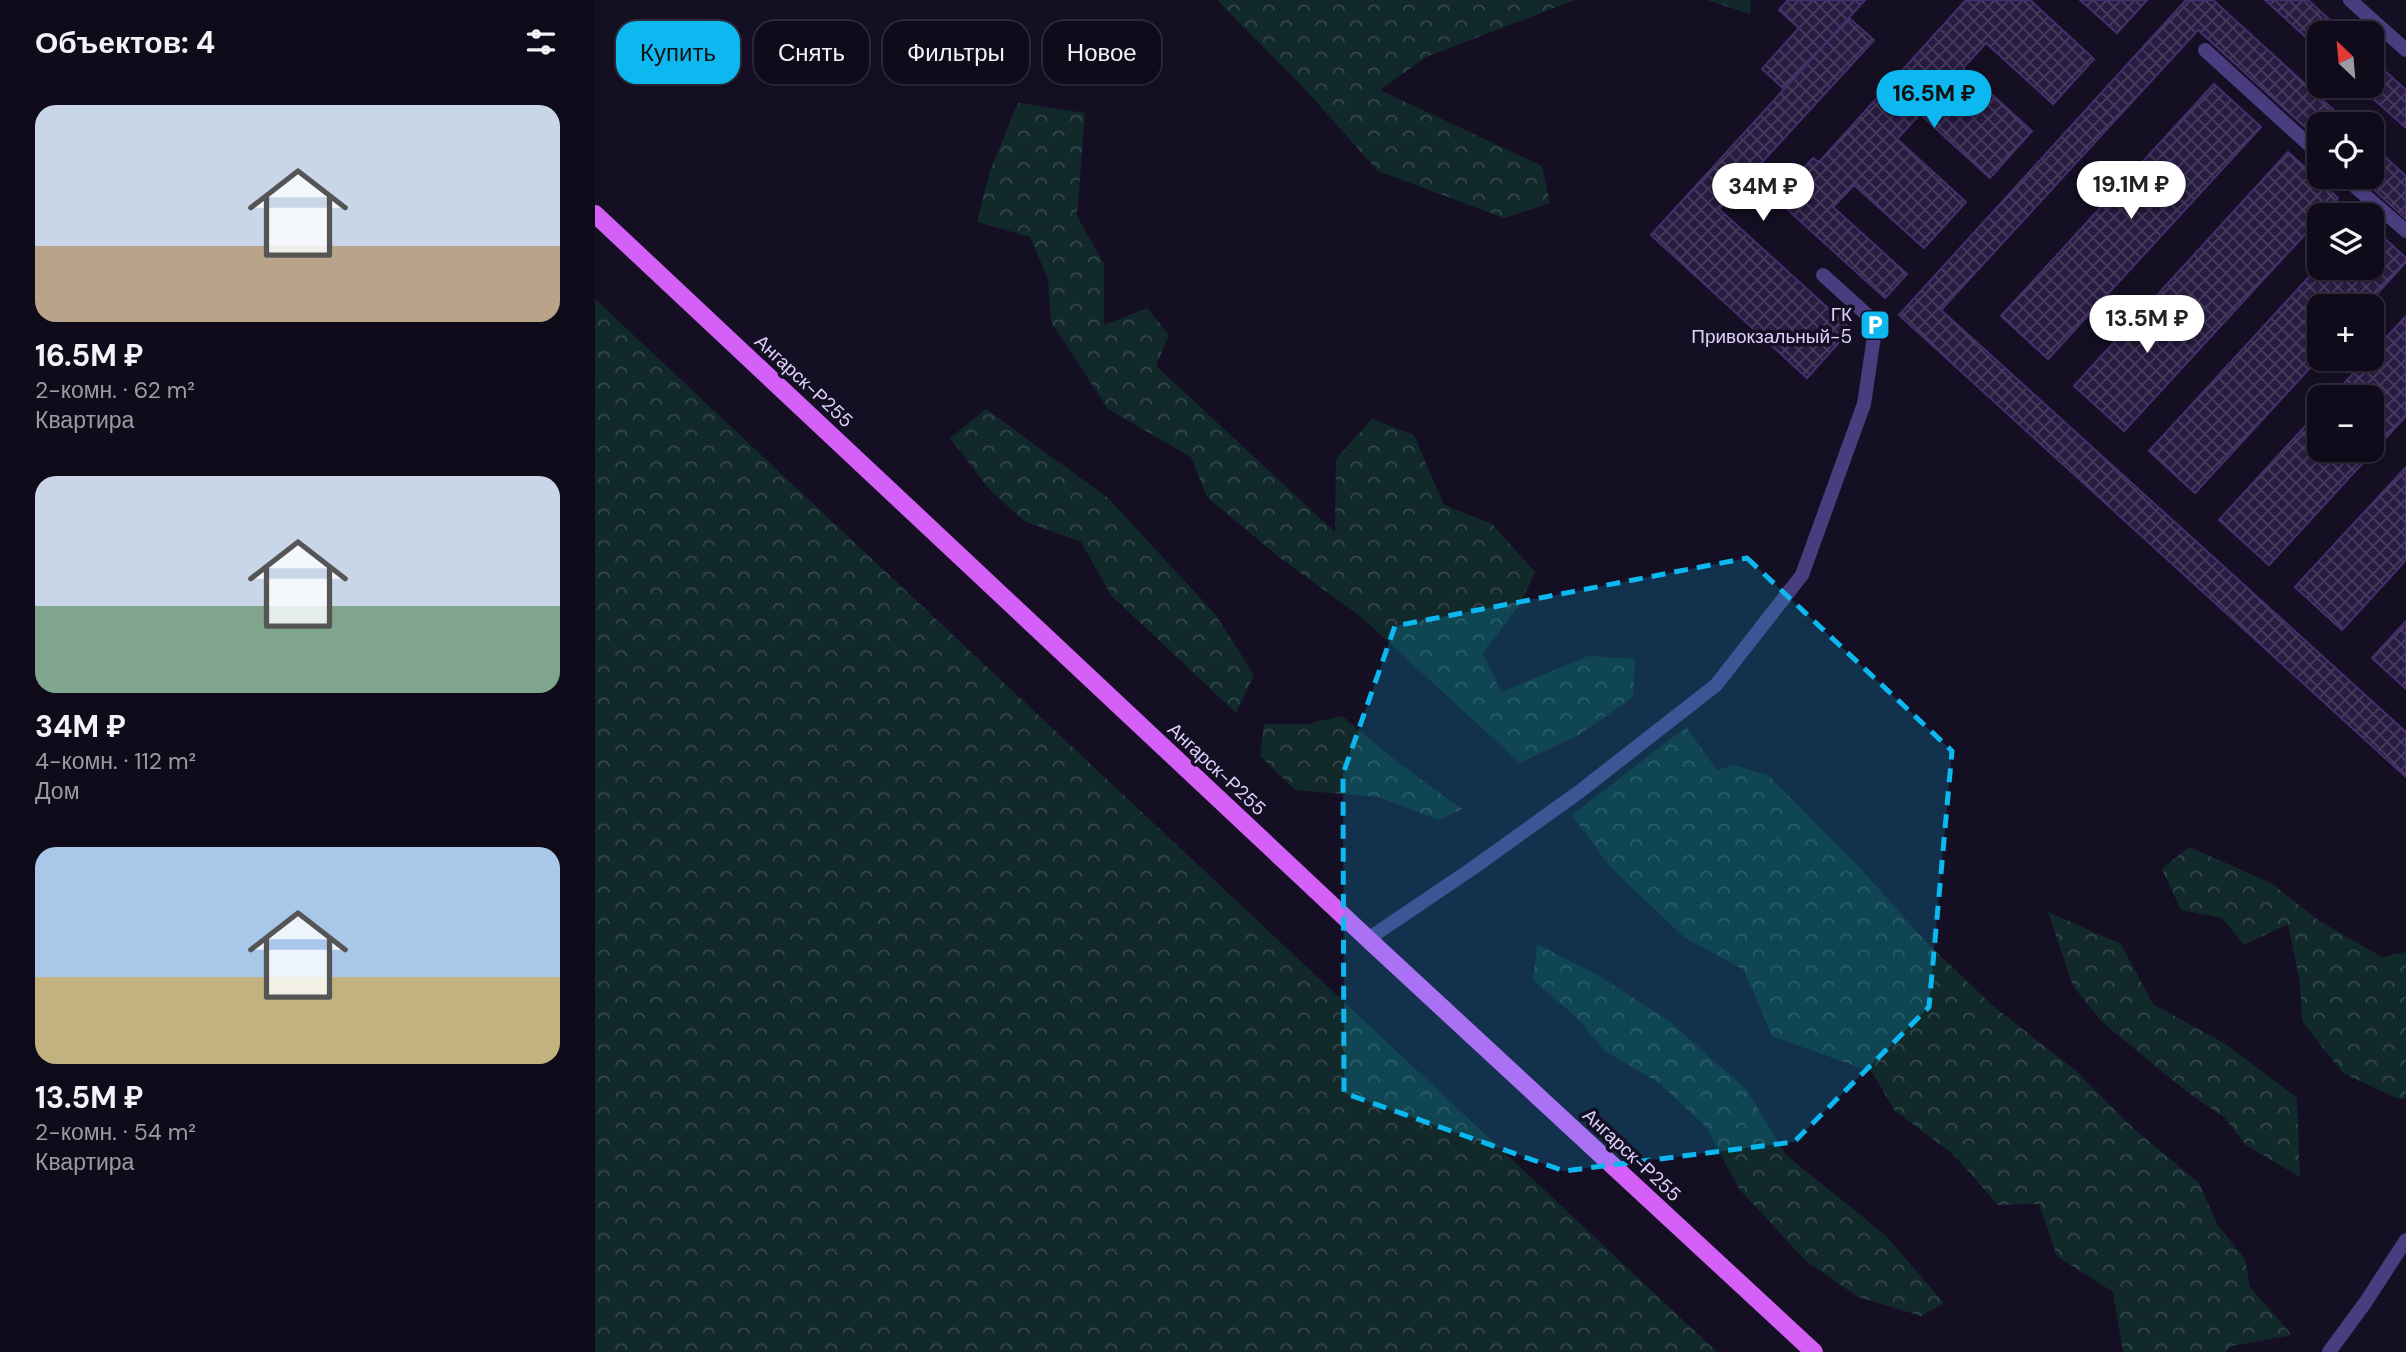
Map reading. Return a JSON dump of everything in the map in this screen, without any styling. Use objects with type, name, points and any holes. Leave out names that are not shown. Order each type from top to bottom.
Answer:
[{"type":"main road","name":"Ангарск-Р255","points":[[595,214],[1368,939],[1814,1352]]},
{"type":"lane","points":[[2350,0],[2406,50]]},
{"type":"lane","points":[[2206,50],[2307,143]]},
{"type":"lane","points":[[2358,189],[2406,231]]},
{"type":"lane","points":[[1368,939],[1579,792],[1716,685],[1802,575],[1864,404],[1876,323],[1823,275]]},
{"type":"lane","points":[[2329,1352],[2406,1240]]},
{"type":"highlighted area","points":[[1747,558],[1952,751],[1929,1007],[1794,1142],[1564,1171],[1344,1093],[1343,774],[1395,626]]},
{"type":"green space","points":[[1217,0],[1575,0],[1426,57],[1380,90],[1542,166],[1550,203],[1504,218],[1378,171],[1303,87]]},
{"type":"green space","points":[[1707,0],[1751,0],[1750,14]]},
{"type":"green space","points":[[1018,103],[1085,113],[1077,216],[1104,264],[1104,325],[1147,308],[1169,335],[1156,366],[1335,532],[1336,459],[1372,419],[1414,435],[1444,505],[1492,524],[1535,572],[1521,603],[1483,653],[1501,692],[1588,656],[1635,659],[1633,697],[1579,735],[1520,763],[1360,616],[1280,558],[1207,497],[1191,457],[1108,409],[1051,322],[1048,279],[1030,237],[977,222],[990,171]]},
{"type":"green space","points":[[595,299],[1717,1352],[595,1352]]},
{"type":"green space","points":[[986,409],[1108,498],[1215,614],[1254,675],[1236,713],[1111,595],[1081,542],[1024,521],[990,490],[950,438]]},
{"type":"green space","points":[[1342,716],[1400,764],[1462,809],[1439,820],[1379,797],[1295,790],[1260,756],[1264,724],[1307,724]]},
{"type":"green space","points":[[1686,727],[1717,770],[1733,765],[1768,775],[1861,869],[1926,942],[1993,1006],[2075,1070],[2134,1129],[2199,1183],[2217,1224],[2245,1259],[2250,1287],[2292,1335],[2232,1346],[2226,1352],[2123,1352],[2113,1292],[2057,1256],[2039,1204],[1998,1205],[1953,1154],[1895,1111],[1872,1072],[1772,1036],[1744,970],[1684,937],[1610,867],[1572,815]]},
{"type":"green space","points":[[2189,847],[2271,883],[2321,922],[2382,957],[2406,952],[2406,1099],[2396,1098],[2343,1073],[2302,1021],[2300,983],[2288,924],[2244,945],[2222,918],[2181,910],[2162,869]]},
{"type":"green space","points":[[2048,912],[2121,944],[2153,1004],[2225,1044],[2297,1098],[2300,1177],[2246,1145],[2224,1117],[2187,1092],[2102,1022],[2073,986]]},
{"type":"green space","points":[[1537,944],[1601,977],[1670,1022],[1747,1090],[1786,1155],[1885,1235],[1944,1303],[1921,1316],[1858,1297],[1806,1261],[1739,1189],[1706,1127],[1659,1083],[1605,1051],[1576,1017],[1533,980]]},
{"type":"building","points":[[1788,0],[1865,0],[1784,89],[1762,69],[1799,28],[1779,10]]},
{"type":"building","points":[[1966,0],[2030,0],[2094,59],[2053,104],[1986,43],[1963,68],[2032,131],[1990,178],[1920,114],[1897,139],[1966,202],[1924,248],[1854,185],[1833,207],[1907,274],[1885,298],[1788,210],[1803,194],[1790,183],[1813,158],[1819,162]]},
{"type":"building","points":[[2080,0],[2147,0],[2117,33]]},
{"type":"building","points":[[2186,0],[2213,0],[2307,86],[2307,98],[2320,98],[2336,112],[2307,112],[2307,129],[2198,30],[1941,310],[2406,732],[2406,777],[1899,315]]},
{"type":"building","points":[[2265,0],[2308,0],[2331,21],[2307,21],[2307,38]]},
{"type":"building","points":[[1849,18],[1874,40],[1719,209],[1851,329],[1807,378],[1651,235]]},
{"type":"building","points":[[2384,70],[2406,90],[2406,128],[2372,98],[2384,98]]},
{"type":"building","points":[[2214,84],[2261,127],[2048,359],[2001,316]]},
{"type":"building","points":[[2288,152],[2307,169],[2307,189],[2328,189],[2338,198],[2333,203],[2307,203],[2307,232],[2124,431],[2074,386]]},
{"type":"building","points":[[2384,156],[2406,176],[2406,219],[2373,189],[2384,189]]},
{"type":"building","points":[[2384,238],[2406,258],[2406,262],[2377,294],[2307,294],[2307,371],[2195,493],[2149,451],[2307,279],[2384,280]]},
{"type":"building","points":[[2406,316],[2406,416],[2384,440],[2384,385],[2342,385],[2356,371],[2384,371],[2384,340]]},
{"type":"building","points":[[2307,424],[2307,462],[2364,462],[2269,565],[2219,520]]},
{"type":"building","points":[[2406,467],[2406,560],[2342,630],[2295,587]]},
{"type":"building","points":[[2406,621],[2406,689],[2372,658]]},
{"type":"place","name":"ГК Привокзальный-5","points":[[1875,325]]}]
